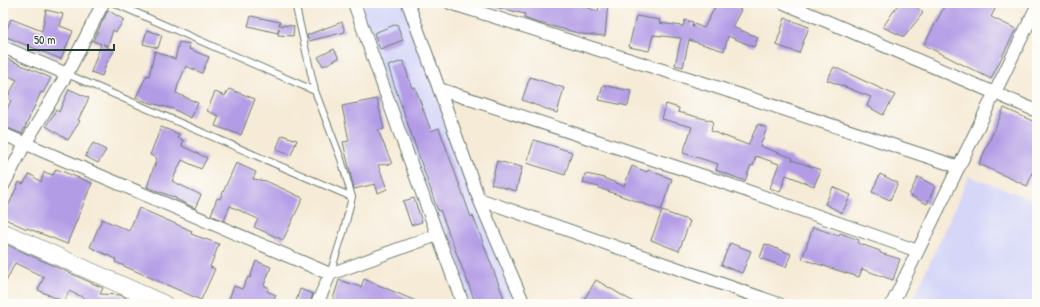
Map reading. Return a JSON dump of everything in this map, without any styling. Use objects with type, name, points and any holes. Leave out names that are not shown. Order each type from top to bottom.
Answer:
[{"type":"street","points":[[3,186],[25,144],[67,74],[103,3]]},
{"type":"street","points":[[354,3],[463,304]]},
{"type":"street","points":[[408,3],[479,199],[524,304]]},
{"type":"street","points":[[450,3],[713,86],[958,167]]},
{"type":"street","points":[[784,3],[1037,111]]},
{"type":"street","points":[[892,304],[1037,6]]},
{"type":"street","points":[[3,47],[67,74]]},
{"type":"street","points":[[439,89],[722,182],[918,251]]},
{"type":"street","points":[[3,134],[330,274],[437,235]]},
{"type":"street","points":[[479,199],[779,304]]},
{"type":"street","points":[[3,232],[164,304]]},
{"type":"street","points":[[317,304],[330,274]]},
{"type":"lane","points":[[114,3],[315,91]]},
{"type":"lane","points":[[295,3],[315,91],[341,159],[352,197],[344,230],[330,274]]},
{"type":"lane","points":[[67,74],[352,197]]},
{"type":"shaded area","points":[[355,3],[408,3],[524,304],[463,304]]},
{"type":"shaded area","points":[[969,176],[1037,201],[1037,304],[911,304]]},
{"type":"building","points":[[495,3],[581,3],[581,6],[598,11],[600,3],[608,3],[605,36],[582,34],[535,22],[524,18],[525,14],[495,7]]},
{"type":"building","points":[[717,3],[728,3],[741,10],[732,27],[758,37],[754,47],[728,36],[724,51],[689,40],[683,67],[675,65],[681,38],[653,35],[649,51],[629,47],[636,16],[660,20],[659,23],[683,26],[685,20],[693,22],[692,27],[694,24],[704,28]]},
{"type":"building","points":[[899,3],[912,3],[923,13],[904,37],[883,27]]},
{"type":"building","points":[[946,3],[987,3],[996,7],[991,17],[1016,29],[991,79],[924,45]]},
{"type":"building","points":[[46,10],[63,14],[60,26],[73,31],[61,59],[4,36],[11,19],[42,31]]},
{"type":"building","points":[[108,10],[124,20],[116,32],[113,30],[108,46],[103,44],[114,51],[106,64],[102,76],[91,72],[101,44],[93,41]]},
{"type":"building","points":[[251,16],[280,22],[279,25],[294,26],[293,36],[278,35],[279,28],[278,33],[248,26]]},
{"type":"building","points":[[785,18],[809,27],[799,53],[776,45]]},
{"type":"building","points":[[342,22],[345,32],[309,41],[307,35]]},
{"type":"building","points":[[397,24],[403,40],[380,49],[374,33]]},
{"type":"building","points":[[147,30],[162,35],[158,48],[143,44]]},
{"type":"building","points":[[179,42],[190,44],[189,49],[209,57],[202,73],[186,66],[178,85],[176,93],[198,103],[191,118],[173,109],[144,101],[136,97],[147,75],[149,76],[155,51],[175,59]]},
{"type":"building","points":[[334,49],[339,58],[323,66],[318,57]]},
{"type":"building","points":[[3,57],[51,78],[43,93],[41,92],[22,134],[3,126],[3,119],[11,100],[7,98],[17,80],[3,73]]},
{"type":"building","points":[[403,61],[412,88],[415,87],[431,131],[439,128],[471,217],[473,216],[504,298],[489,304],[476,304],[440,210],[438,211],[388,66]]},
{"type":"building","points":[[834,67],[895,95],[883,115],[867,106],[871,97],[827,80]]},
{"type":"building","points":[[530,77],[564,88],[557,113],[522,100]]},
{"type":"building","points":[[603,85],[631,91],[628,106],[599,100]]},
{"type":"building","points":[[69,89],[89,98],[78,120],[80,121],[68,140],[46,126],[56,110],[59,112]]},
{"type":"building","points":[[229,89],[255,99],[241,135],[215,126],[219,116],[207,111],[215,92],[225,96]]},
{"type":"building","points":[[377,99],[384,129],[378,130],[392,164],[378,165],[387,189],[378,193],[375,184],[354,189],[343,142],[349,141],[342,106]]},
{"type":"building","points":[[666,104],[679,108],[678,112],[713,121],[711,131],[748,145],[758,124],[767,128],[760,146],[793,158],[792,160],[821,170],[814,186],[786,175],[780,192],[770,188],[779,164],[756,156],[753,166],[751,165],[745,181],[716,170],[718,164],[683,153],[692,127],[662,119]]},
{"type":"building","points":[[1004,108],[1037,123],[1037,163],[1027,186],[979,164]]},
{"type":"building","points":[[161,127],[179,134],[177,138],[183,140],[182,146],[207,158],[201,169],[182,160],[172,181],[201,195],[195,208],[176,198],[147,187],[157,158],[150,155]]},
{"type":"building","points":[[282,135],[297,140],[291,155],[276,150]]},
{"type":"building","points":[[534,140],[572,152],[565,175],[527,163]]},
{"type":"building","points":[[93,143],[106,150],[98,163],[85,156]]},
{"type":"building","points":[[497,161],[522,167],[516,191],[491,184]]},
{"type":"building","points":[[236,163],[256,172],[253,179],[266,181],[303,198],[283,240],[254,227],[258,219],[230,206],[224,221],[211,215],[217,198],[220,199]]},
{"type":"building","points":[[632,166],[672,179],[661,210],[599,187],[583,183],[585,174],[601,177],[624,186]]},
{"type":"building","points":[[56,169],[92,183],[67,244],[3,218],[19,182],[23,184],[30,174],[41,182],[44,172],[53,175]]},
{"type":"building","points":[[880,174],[898,183],[890,200],[872,192]]},
{"type":"building","points":[[918,177],[935,186],[927,204],[909,195]]},
{"type":"building","points":[[833,187],[851,195],[842,213],[825,204]]},
{"type":"building","points":[[414,198],[422,222],[411,225],[403,201]]},
{"type":"building","points":[[139,208],[192,231],[191,234],[219,244],[210,267],[215,269],[201,300],[115,262],[116,259],[90,247],[102,219],[129,231]]},
{"type":"building","points":[[662,211],[690,221],[679,251],[651,240]]},
{"type":"building","points":[[813,227],[839,236],[840,233],[859,240],[858,243],[880,251],[880,253],[900,259],[893,280],[862,269],[859,277],[802,259]]},
{"type":"building","points":[[3,243],[103,288],[100,294],[120,295],[126,298],[125,304],[98,304],[69,291],[64,302],[38,290],[44,277],[15,263],[3,288]]},
{"type":"building","points":[[730,243],[751,251],[742,273],[721,265]]},
{"type":"building","points":[[765,244],[791,254],[786,267],[760,258]]},
{"type":"building","points":[[256,261],[271,267],[264,285],[269,288],[267,291],[276,295],[272,304],[227,304],[234,286],[242,289],[248,277],[250,278]]},
{"type":"building","points":[[364,279],[423,304],[338,304],[332,302],[339,280],[361,287]]},
{"type":"building","points":[[596,280],[637,304],[595,304],[585,298]]},
{"type":"building","points":[[300,289],[313,294],[310,304],[295,304]]}]
